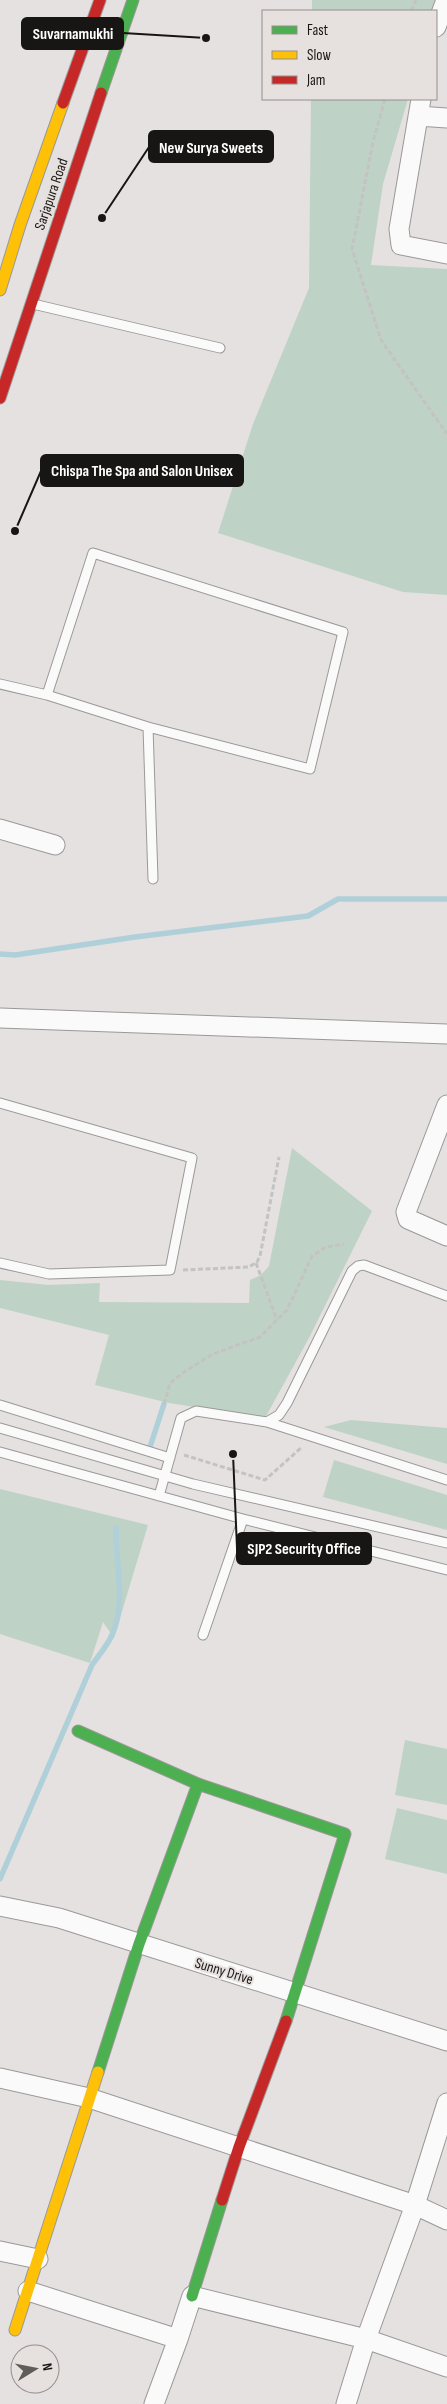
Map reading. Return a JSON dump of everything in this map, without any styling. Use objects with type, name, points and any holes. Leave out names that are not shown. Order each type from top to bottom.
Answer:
[{"type":"street","name":"Sarjapura Road","points":[[0,290],[24,226],[100,0]]},
{"type":"street","name":"Sarjapura Road","points":[[0,398],[31,303],[49,233],[133,0]]},
{"type":"street","points":[[437,24],[446,0]]},
{"type":"street","points":[[447,118],[419,107],[399,229],[401,245],[447,254]]},
{"type":"street","points":[[0,829],[55,845]]},
{"type":"street","points":[[0,1018],[447,1034]]},
{"type":"street","points":[[447,1105],[440,1143],[406,1212],[408,1219],[447,1236]]},
{"type":"street","points":[[78,1731],[198,1784],[345,1834],[296,1993],[239,2147],[178,2339],[154,2404]]},
{"type":"street","points":[[15,2330],[139,1944],[198,1784]]},
{"type":"street","name":"Sunny Drive","points":[[0,1906],[59,1918],[447,2041]]},
{"type":"street","points":[[0,2078],[89,2098],[415,2206],[447,2220]]},
{"type":"street","points":[[346,2404],[366,2340],[415,2206],[447,2103]]},
{"type":"street","points":[[0,2251],[38,2259]]},
{"type":"street","points":[[28,2291],[178,2339]]},
{"type":"street","points":[[192,2296],[366,2340],[447,2367]]},
{"type":"lane","points":[[31,303],[220,348]]},
{"type":"lane","points":[[0,684],[47,695],[148,727],[310,769],[343,632],[93,553],[47,695]]},
{"type":"lane","points":[[148,727],[153,880]]},
{"type":"lane","points":[[0,1103],[192,1158],[170,1270],[49,1274],[0,1263]]},
{"type":"lane","points":[[266,1422],[279,1415],[287,1403],[352,1271],[358,1266],[364,1265],[447,1296]]},
{"type":"lane","points":[[0,1405],[170,1458]]},
{"type":"lane","points":[[159,1496],[181,1418],[196,1411],[266,1422],[447,1480]]},
{"type":"lane","points":[[0,1428],[176,1479],[447,1543]]},
{"type":"lane","points":[[0,1452],[243,1519],[447,1570]]},
{"type":"lane","points":[[203,1635],[243,1519]]},
{"type":"path","points":[[384,100],[373,142],[352,249],[382,340],[447,434]]},
{"type":"path","points":[[170,1270],[244,1268],[256,1263],[260,1256],[279,1157]]},
{"type":"path","points":[[164,1404],[170,1383],[184,1372],[213,1354],[260,1337],[287,1310],[312,1256],[326,1247],[344,1244]]},
{"type":"path","points":[[256,1263],[277,1320]]},
{"type":"path","points":[[176,1479],[182,1455],[265,1480],[312,1438]]},
{"type":"green space","points":[[312,0],[438,0],[434,10],[312,10]]},
{"type":"green space","points":[[311,100],[408,100],[383,184],[371,265],[447,269],[447,595],[403,592],[218,533],[253,424],[309,288]]},
{"type":"green space","points":[[292,1148],[372,1211],[309,1338],[265,1418],[169,1403],[95,1385],[109,1335],[0,1308],[0,1280],[49,1285],[100,1283],[99,1302],[249,1303],[250,1280],[261,1275],[269,1266]]},
{"type":"green space","points":[[351,1420],[447,1428],[447,1464],[324,1427]]},
{"type":"green space","points":[[334,1460],[447,1495],[447,1530],[323,1497]]},
{"type":"green space","points":[[0,1489],[148,1525],[114,1638],[103,1622],[90,1663],[0,1634]]},
{"type":"green space","points":[[405,1740],[447,1749],[447,1805],[395,1795]]},
{"type":"green space","points":[[397,1808],[447,1820],[447,1874],[385,1859]]},
{"type":"waterway","points":[[0,954],[15,955],[135,937],[308,916],[338,899],[447,899]]},
{"type":"waterway","points":[[149,1450],[164,1404]]},
{"type":"waterway","points":[[0,1879],[92,1665],[112,1635],[119,1609],[120,1596],[116,1528]]},
{"type":"traffic: fast","points":[[101,93],[133,0]]},
{"type":"traffic: fast","points":[[78,1731],[198,1784],[345,1834],[286,2021]]},
{"type":"traffic: fast","points":[[98,2072],[139,1944],[198,1784]]},
{"type":"traffic: fast","points":[[192,2296],[222,2200]]},
{"type":"traffic: slow","points":[[0,290],[20,225],[63,103]]},
{"type":"traffic: slow","points":[[15,2330],[98,2072]]},
{"type":"traffic: jam","points":[[63,103],[100,0]]},
{"type":"traffic: jam","points":[[0,398],[101,93]]},
{"type":"traffic: jam","points":[[222,2200],[239,2147],[286,2021]]},
{"type":"place","name":"Suvarnamukhi","points":[[206,38]]},
{"type":"place","name":"New Surya Sweets","points":[[102,218]]},
{"type":"place","name":"Chispa The Spa and Salon Unisex","points":[[15,531]]},
{"type":"place","name":"SJP2 Security Office","points":[[233,1454]]}]
